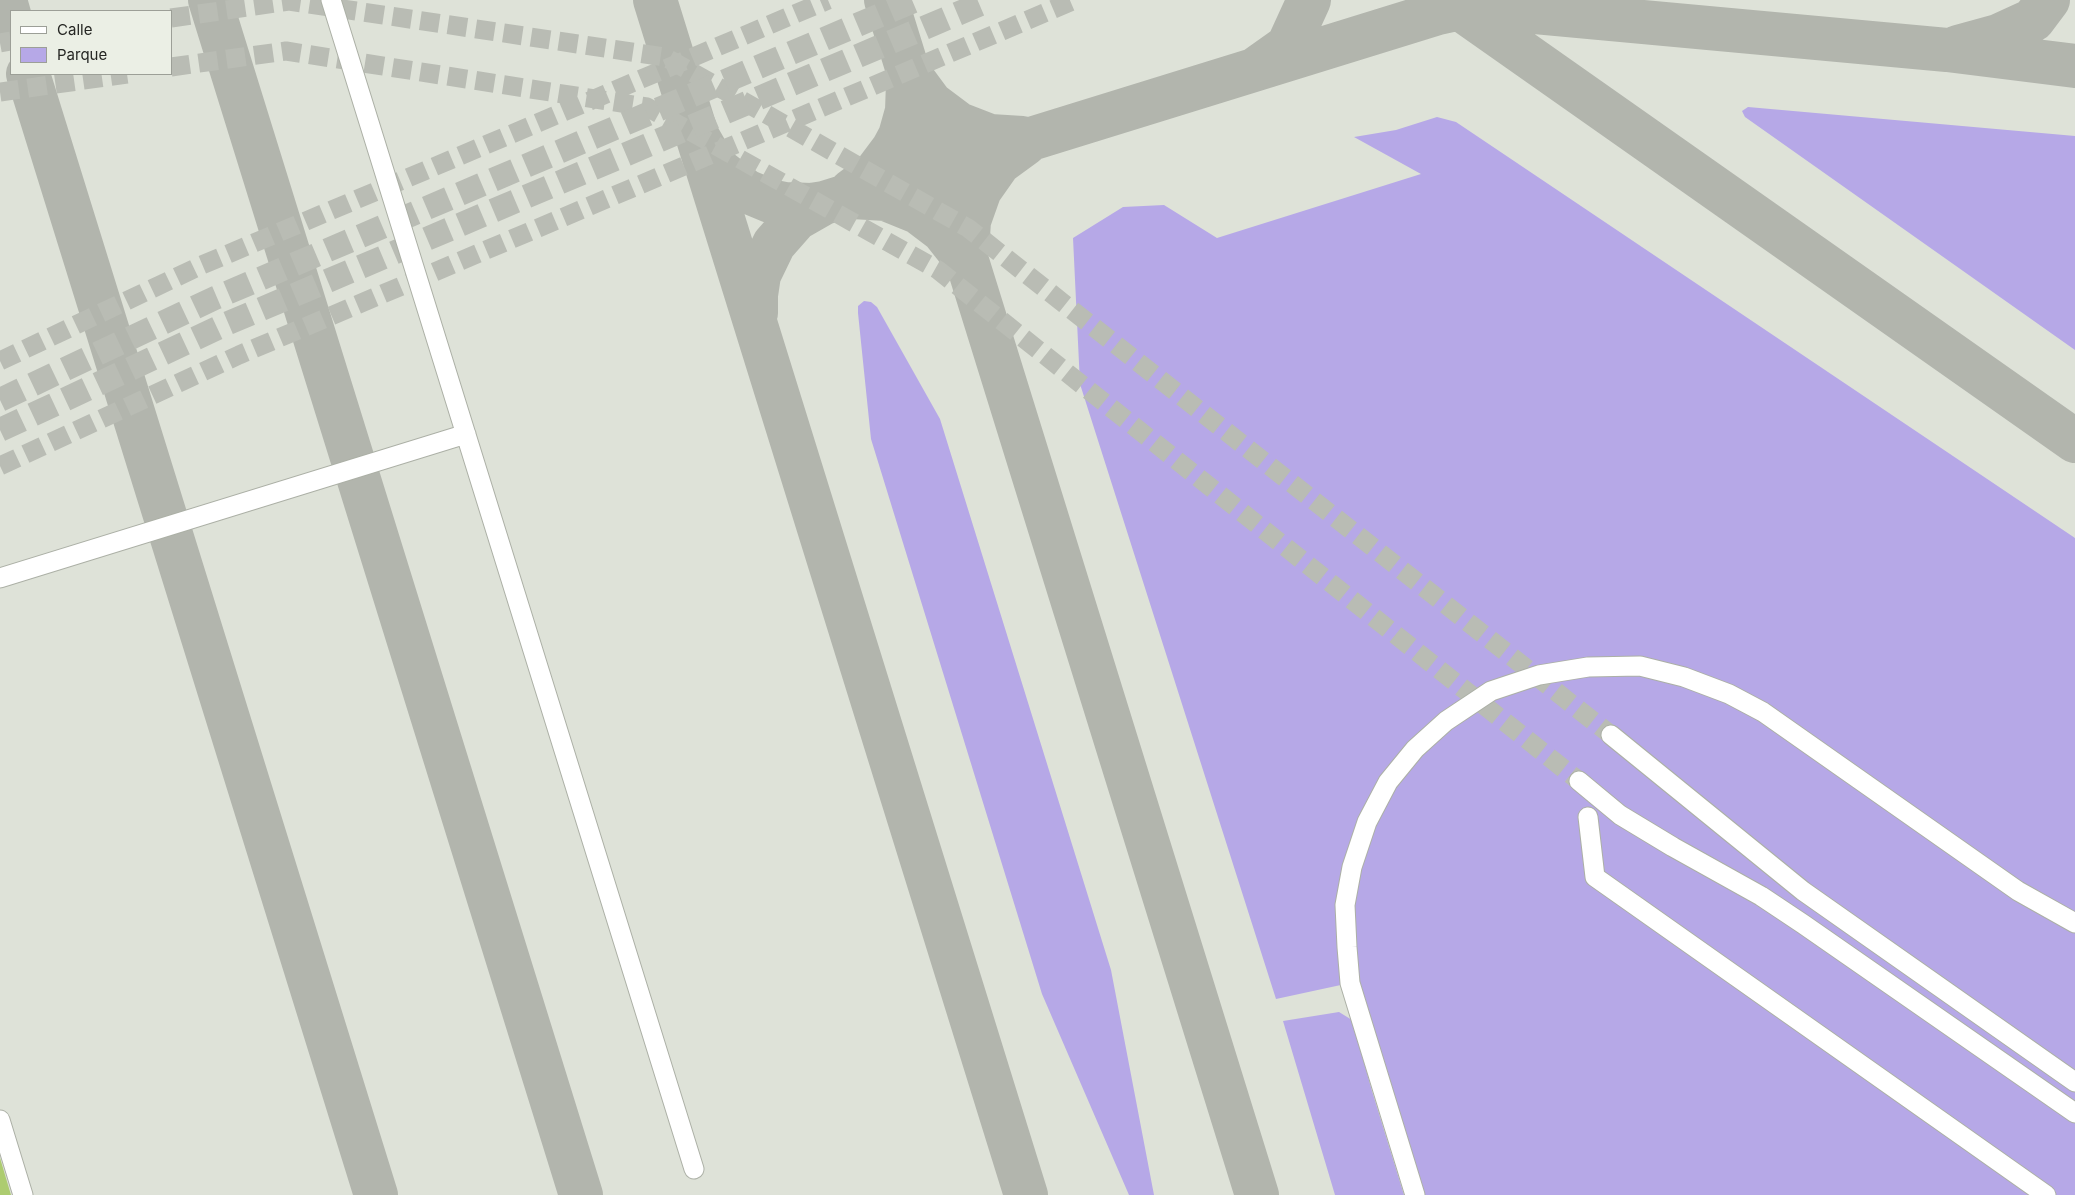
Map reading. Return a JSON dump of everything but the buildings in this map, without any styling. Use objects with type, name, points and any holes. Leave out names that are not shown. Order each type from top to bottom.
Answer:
[{"type":"lane","points":[[331,0],[694,1169]]},
{"type":"lane","points":[[0,578],[466,434]]},
{"type":"lane","points":[[1414,1195],[1350,983],[1346,906],[1355,858],[1367,822],[1388,782],[1415,749],[1446,721],[1491,691],[1538,675],[1588,667],[1640,666],[1684,677],[1729,694],[1763,712],[2018,891],[2075,923]]},
{"type":"lane","points":[[1611,735],[1803,891],[2075,1082]]},
{"type":"lane","points":[[1579,781],[1620,814],[1673,847],[1761,896],[1803,924],[2075,1113]]},
{"type":"lane","points":[[1588,817],[1596,877],[2046,1195]]},
{"type":"lane","points":[[0,1120],[23,1195]]},
{"type":"green space","points":[[1748,107],[2075,136],[2075,350],[1745,117],[1742,111]]},
{"type":"green space","points":[[1437,117],[1456,122],[2075,538],[2075,1195],[1415,1195],[1350,983],[1276,999],[1080,384],[1073,238],[1123,207],[1164,205],[1217,238],[1421,174],[1354,137],[1396,130]]},
{"type":"green space","points":[[864,301],[871,302],[877,307],[940,419],[1111,970],[1154,1195],[1129,1195],[1042,994],[871,439],[858,313],[858,306]]},
{"type":"green space","points":[[1339,1012],[1352,1020],[1404,1195],[1335,1195],[1283,1021]]},
{"type":"taxiway","points":[[5,0],[10,18]]},
{"type":"taxiway","points":[[210,0],[581,1195]]},
{"type":"taxiway","points":[[655,0],[1026,1195]]},
{"type":"taxiway","points":[[886,0],[1257,1195]]},
{"type":"taxiway","points":[[1257,68],[1288,46],[1309,0]]},
{"type":"taxiway","points":[[1958,47],[1998,36],[2033,20],[2048,0]]},
{"type":"taxiway","points":[[1455,5],[2075,441]]},
{"type":"taxiway","points":[[698,137],[720,171],[746,191],[770,201],[785,204],[811,205],[824,203],[1438,13],[1470,6],[1947,50],[2075,66]]},
{"type":"taxiway","points":[[28,75],[376,1195]]},
{"type":"taxiway","points":[[914,80],[931,103],[959,124],[990,136],[1022,138]]},
{"type":"taxiway","points":[[851,191],[875,173],[900,136],[907,111],[908,82]]},
{"type":"taxiway","points":[[967,253],[969,221],[980,190],[999,163],[1025,144]]},
{"type":"taxiway","points":[[853,197],[886,199],[918,212],[943,231],[962,255]]},
{"type":"taxiway","points":[[756,313],[759,275],[774,244],[796,219],[824,203]]},
{"type":"tunnel","points":[[0,361],[202,265],[828,0]]},
{"type":"tunnel","points":[[0,400],[215,298],[916,0]]},
{"type":"tunnel","points":[[0,430],[226,324],[990,0]]},
{"type":"tunnel","points":[[0,466],[239,355],[1075,0]]},
{"type":"tunnel","points":[[172,18],[289,1],[665,57],[968,228],[1611,735]]},
{"type":"tunnel","points":[[0,43],[10,41]]},
{"type":"tunnel","points":[[172,67],[286,51],[647,107],[938,270],[1579,781]]},
{"type":"tunnel","points":[[0,92],[120,75]]}]
